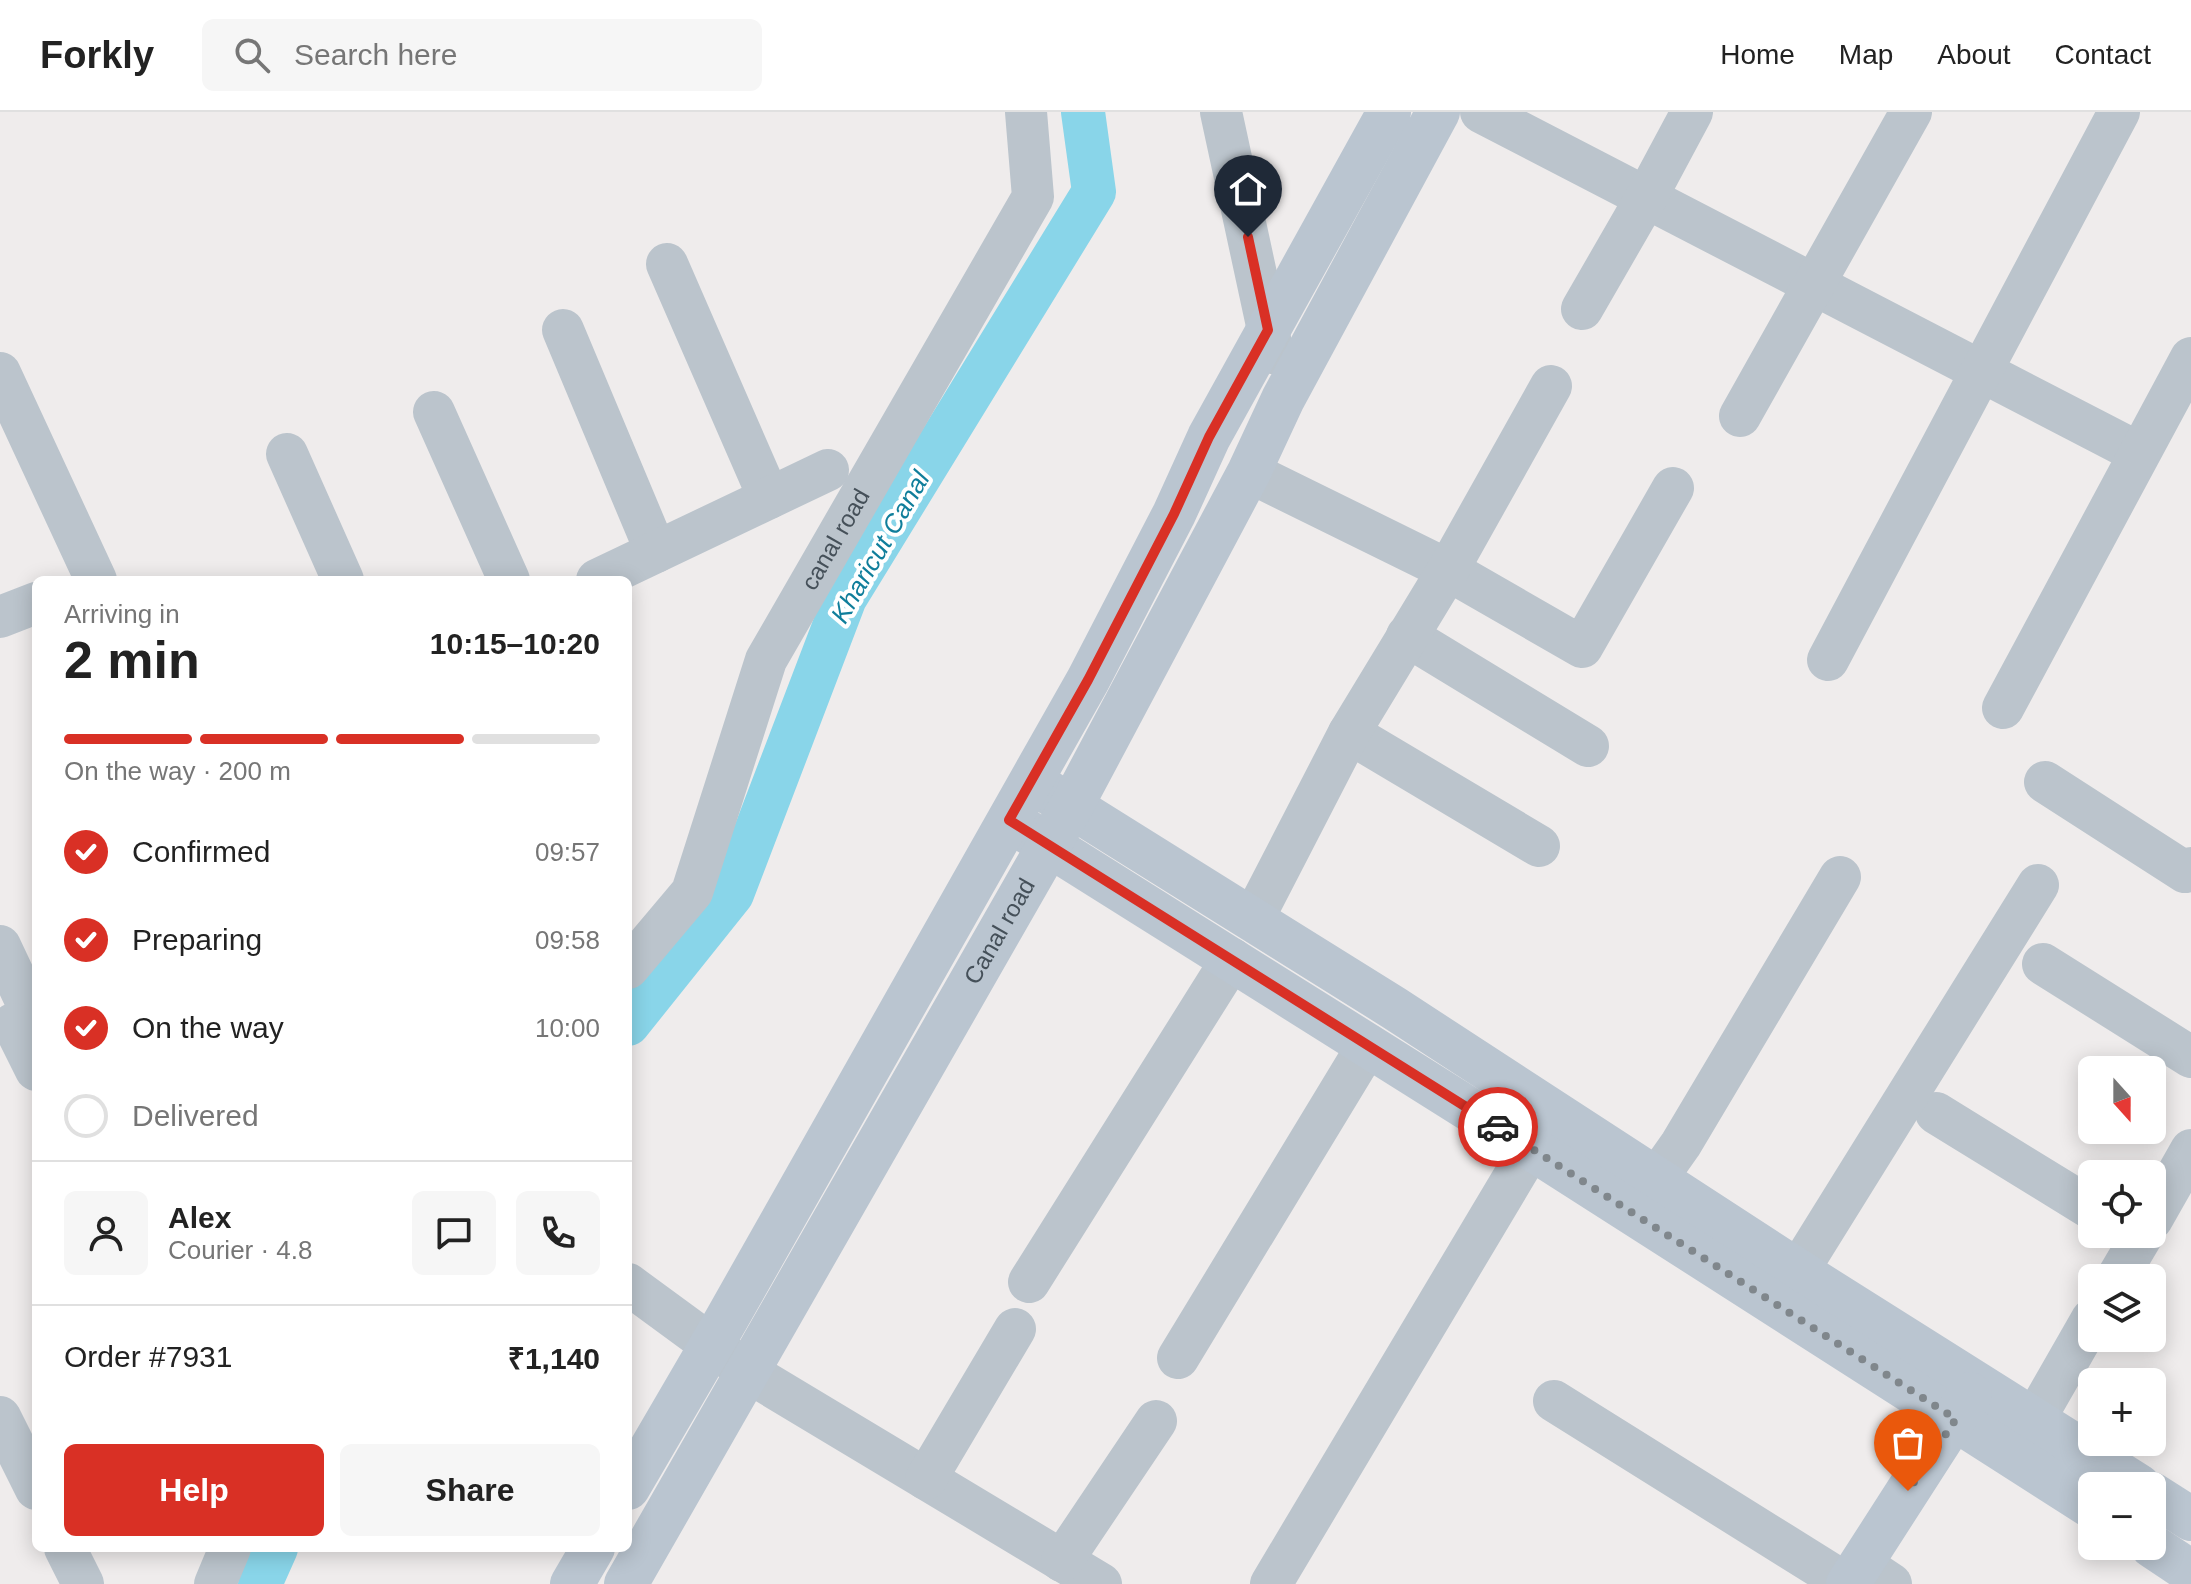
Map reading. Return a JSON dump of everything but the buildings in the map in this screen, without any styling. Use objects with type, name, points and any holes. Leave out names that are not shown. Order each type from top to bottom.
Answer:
[{"type":"street","name":"canal road","points":[[632,963],[692,892],[766,660],[1033,197],[1026,112]]},
{"type":"street","points":[[1221,112],[1283,399]]},
{"type":"street","points":[[632,1481],[1088,680],[1174,514],[1209,437],[1389,112]]},
{"type":"street","name":"Canal road","points":[[626,1584],[1072,805],[1249,472],[1283,399],[1438,112]]},
{"type":"street","points":[[1481,112],[2139,453]]},
{"type":"street","points":[[1582,309],[1692,112]]},
{"type":"street","points":[[1740,416],[1911,112]]},
{"type":"street","points":[[1828,660],[2119,112]]},
{"type":"street","points":[[667,264],[769,498]]},
{"type":"street","points":[[563,330],[656,552]]},
{"type":"street","points":[[2003,708],[2191,358]]},
{"type":"street","points":[[0,373],[94,576]]},
{"type":"street","points":[[1253,919],[1349,733],[1448,570],[1551,386]]},
{"type":"street","points":[[434,412],[507,576]]},
{"type":"street","points":[[287,454],[341,576]]},
{"type":"street","points":[[605,576],[828,470]]},
{"type":"street","points":[[1249,472],[1448,570],[1582,647],[1673,488]]},
{"type":"street","points":[[0,617],[32,605]]},
{"type":"street","points":[[1407,636],[1588,746]]},
{"type":"street","points":[[1349,733],[1539,846]]},
{"type":"street","points":[[1030,782],[1253,919],[1798,1271],[1977,1382],[2024,1438],[2078,1493]]},
{"type":"street","points":[[2045,782],[2185,872],[2191,868]]},
{"type":"street","points":[[1009,820],[1956,1419],[2024,1438],[2105,1472]]},
{"type":"street","points":[[1657,1178],[1681,1144],[1840,877]]},
{"type":"street","points":[[1798,1271],[2038,885]]},
{"type":"street","points":[[0,946],[32,1058]]},
{"type":"street","points":[[1029,1282],[1232,959]]},
{"type":"street","points":[[2043,964],[2191,1057]]},
{"type":"street","points":[[1178,1358],[1368,1045]]},
{"type":"street","points":[[1936,1113],[2078,1200]]},
{"type":"street","points":[[1271,1584],[1531,1148]]},
{"type":"street","points":[[2166,1199],[2191,1150]]},
{"type":"street","points":[[632,1287],[748,1372],[1101,1584]]},
{"type":"street","points":[[926,1479],[1015,1329]]},
{"type":"street","points":[[2024,1438],[2078,1344]]},
{"type":"street","points":[[1554,1401],[1862,1579],[1977,1382]]},
{"type":"street","points":[[0,1417],[32,1481]]},
{"type":"street","points":[[1062,1561],[1156,1421]]},
{"type":"street","points":[[2166,1503],[2191,1519]]},
{"type":"street","points":[[67,1552],[83,1584]]},
{"type":"street","points":[[215,1584],[228,1552]]},
{"type":"street","points":[[572,1584],[591,1552]]},
{"type":"street","points":[[2166,1555],[2191,1572]]},
{"type":"waterway","name":"Kharicut Canal","points":[[632,1019],[732,894],[845,598],[1094,192],[1083,112]]},
{"type":"waterway","name":"Kharicut Canal","points":[[260,1584],[274,1552]]},
{"type":"way so far","points":[[1498,1127],[1956,1419],[1908,1491]]},
{"type":"route","points":[[1248,237],[1268,330],[1209,437],[1174,514],[1088,680],[1009,820],[1498,1127]]}]
